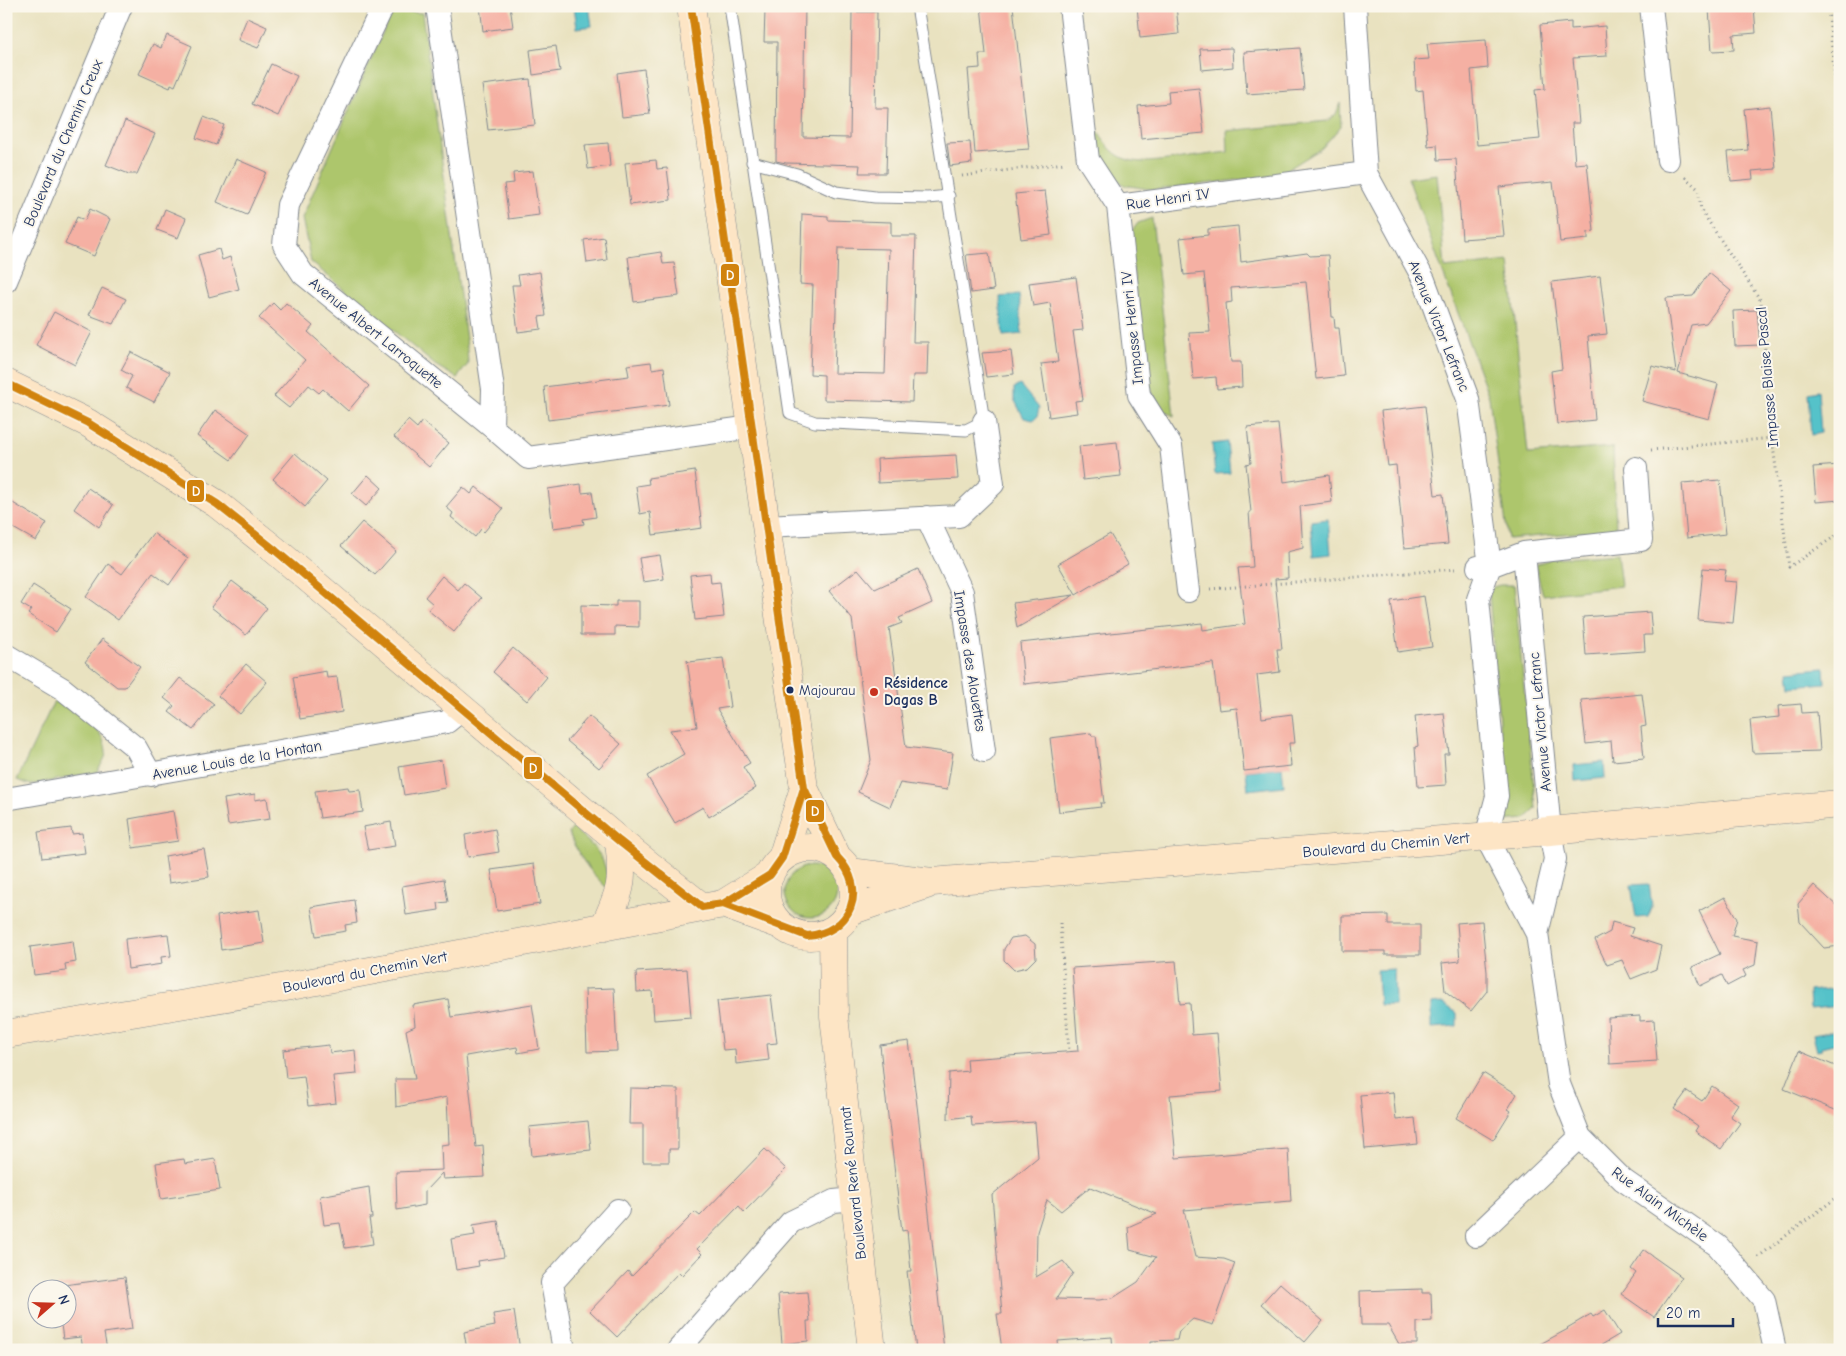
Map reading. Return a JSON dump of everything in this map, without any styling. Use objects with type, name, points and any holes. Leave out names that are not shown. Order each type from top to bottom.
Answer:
[{"type":"street","name":"Boulevard du Chemin Creux","points":[[6,281],[121,6]]},
{"type":"street","name":"Avenue Albert Larroquette","points":[[382,6],[288,205],[284,245],[302,274],[528,458],[752,427]]},
{"type":"street","points":[[437,6],[493,389],[492,427]]},
{"type":"street","points":[[6,383],[88,423],[217,504],[276,551],[619,841],[713,905],[781,925],[793,932],[806,936],[820,935],[842,920],[854,892],[843,864],[804,788],[691,6]]},
{"type":"street","name":"Rue Henri IV","points":[[1070,6],[1088,160],[1118,206],[1366,173]]},
{"type":"street","name":"Avenue Victor Lefranc","points":[[1355,6],[1366,173],[1424,280],[1468,399],[1484,566],[1478,599],[1497,796],[1486,837]]},
{"type":"street","points":[[1651,6],[1668,160]]},
{"type":"street","name":"Impasse Henri IV","points":[[1118,206],[1139,395],[1171,446],[1188,591]]},
{"type":"street","points":[[766,526],[959,516],[993,484],[984,421]]},
{"type":"street","points":[[1484,566],[1524,553],[1641,540],[1636,468]]},
{"type":"street","name":"Impasse des Alouettes","points":[[927,517],[962,592],[984,751]]},
{"type":"street","name":"Avenue Victor Lefranc","points":[[1524,553],[1550,832]]},
{"type":"street","points":[[6,655],[63,689],[136,748],[151,775]]},
{"type":"street","name":"Avenue Louis de la Hontan","points":[[6,799],[447,722],[463,709]]},
{"type":"street","points":[[781,925],[772,915],[767,902],[766,888],[776,866],[804,788]]},
{"type":"street","name":"Boulevard du Chemin Vert","points":[[843,864],[932,882],[1550,832],[1840,804]]},
{"type":"street","name":"Rue Alain Michèle","points":[[1537,934],[1555,859],[1550,832]]},
{"type":"street","name":"Rue Alain Michèle","points":[[1486,837],[1537,934],[1559,1084],[1580,1137],[1624,1180],[1718,1246],[1764,1300],[1775,1350]]},
{"type":"street","points":[[604,927],[619,897],[622,860],[619,841]]},
{"type":"street","points":[[776,866],[792,851],[815,848],[843,864]]},
{"type":"street","name":"Boulevard du Chemin Vert","points":[[6,1034],[275,990],[713,905],[776,866]]},
{"type":"street","name":"Boulevard du Chemin Vert","points":[[842,920],[932,882]]},
{"type":"street","name":"Boulevard René Roumat","points":[[842,920],[834,1016],[872,1350]]},
{"type":"street","name":"Boulevard René Roumat","points":[[806,936],[834,1016]]},
{"type":"street","points":[[1476,1236],[1580,1137]]},
{"type":"street","points":[[678,1350],[791,1222],[834,1201],[854,1199]]},
{"type":"street","points":[[564,1350],[552,1283],[618,1210]]},
{"type":"lane","points":[[730,6],[790,413],[815,422],[966,430],[984,421],[917,6]]},
{"type":"lane","points":[[752,162],[796,174],[836,192],[875,197],[928,198],[949,196]]},
{"type":"path","points":[[1828,6],[1840,136]]},
{"type":"path","points":[[946,178],[1088,160]]},
{"type":"path","name":"Impasse Blaise Pascal","points":[[1668,160],[1698,189],[1701,210],[1761,301],[1772,438],[1789,567],[1840,534]]},
{"type":"path","points":[[1636,468],[1653,448],[1772,438]]},
{"type":"path","points":[[1188,591],[1484,566]]},
{"type":"path","points":[[1060,922],[1069,1051]]},
{"type":"path","points":[[1739,1271],[1840,1196]]},
{"type":"green space","points":[[392,11],[422,13],[467,347],[468,364],[457,378],[435,365],[311,262],[302,218]]},
{"type":"green space","points":[[1340,103],[1341,126],[1322,148],[1279,175],[1154,190],[1124,185],[1111,175],[1100,160],[1097,129],[1104,141],[1120,157],[1139,162],[1162,161],[1228,152],[1227,131],[1327,121],[1336,114]]},
{"type":"green space","points":[[1437,174],[1445,268],[1509,261],[1528,454],[1613,447],[1616,529],[1508,539],[1489,397],[1408,178]]},
{"type":"green space","points":[[1152,218],[1174,416],[1159,409],[1146,377],[1129,235],[1138,223]]},
{"type":"green space","points":[[1617,554],[1621,586],[1543,595],[1535,565],[1554,559]]},
{"type":"green space","points":[[1514,585],[1536,809],[1525,819],[1502,821],[1500,814],[1505,798],[1489,593],[1493,587]]},
{"type":"green space","points":[[54,701],[87,720],[94,727],[104,742],[106,753],[104,759],[97,772],[31,785],[17,780]]},
{"type":"green space","points":[[573,828],[594,848],[603,860],[608,889],[590,870],[576,849],[569,833]]},
{"type":"green space","points":[[811,866],[825,870],[833,878],[837,892],[833,906],[825,914],[811,918],[797,914],[789,906],[785,892],[789,878],[797,870]]},
{"type":"water","points":[[574,6],[589,6],[592,26],[577,28]]},
{"type":"water","points":[[1019,295],[1022,334],[1003,336],[1000,297]]},
{"type":"water","points":[[1020,385],[1039,408],[1037,417],[1033,420],[1024,418],[1014,399],[1014,388]]},
{"type":"water","points":[[1818,391],[1821,433],[1811,435],[1808,393]]},
{"type":"water","points":[[1227,442],[1230,473],[1215,474],[1212,444]]},
{"type":"water","points":[[1328,519],[1331,554],[1314,556],[1311,521]]},
{"type":"water","points":[[1824,668],[1825,683],[1791,686],[1789,671]]},
{"type":"water","points":[[1604,762],[1605,778],[1575,781],[1574,765]]},
{"type":"water","points":[[1282,767],[1284,786],[1248,790],[1246,771]]},
{"type":"water","points":[[1649,884],[1652,907],[1648,917],[1636,918],[1631,885]]},
{"type":"water","points":[[1394,969],[1395,1005],[1379,1005],[1377,970]]},
{"type":"water","points":[[1840,988],[1840,1006],[1810,1009],[1809,991]]},
{"type":"water","points":[[1442,1003],[1457,1013],[1457,1026],[1431,1028],[1431,1004]]},
{"type":"water","points":[[1838,1030],[1840,1047],[1833,1044],[1821,1047],[1821,1050],[1817,1051],[1813,1035]]},
{"type":"building","points":[[480,6],[510,6],[513,27],[483,31]]},
{"type":"building","points":[[777,6],[805,6],[803,137],[850,138],[852,12],[877,12],[875,108],[888,108],[886,173],[859,173],[860,165],[786,163],[776,161],[777,42],[764,42],[765,10],[776,10]]},
{"type":"building","points":[[981,6],[1013,6],[1029,149],[975,153],[968,69],[980,68],[979,54],[986,54]]},
{"type":"building","points":[[1137,6],[1176,6],[1179,34],[1140,38]]},
{"type":"building","points":[[1720,6],[1754,6],[1756,33],[1733,35],[1734,50],[1712,51],[1709,9]]},
{"type":"building","points":[[247,18],[267,27],[258,48],[238,40]]},
{"type":"building","points":[[1571,22],[1571,29],[1605,26],[1607,56],[1573,58],[1579,123],[1572,123],[1575,164],[1587,163],[1594,231],[1588,232],[1588,239],[1560,242],[1553,182],[1499,187],[1504,236],[1462,239],[1456,159],[1438,160],[1437,145],[1428,146],[1423,90],[1416,91],[1414,60],[1429,59],[1427,44],[1486,40],[1488,68],[1471,70],[1477,145],[1540,139],[1535,90],[1545,89],[1540,25]]},
{"type":"building","points":[[167,35],[192,46],[175,86],[171,84],[170,88],[139,74],[153,44],[161,48]]},
{"type":"building","points":[[556,46],[560,71],[533,75],[530,50]]},
{"type":"building","points":[[1232,48],[1233,67],[1202,70],[1200,49]]},
{"type":"building","points":[[1300,48],[1304,90],[1247,94],[1244,52]]},
{"type":"building","points":[[271,64],[297,76],[278,116],[252,104]]},
{"type":"building","points":[[644,69],[650,114],[622,117],[617,73]]},
{"type":"building","points":[[530,79],[535,125],[488,130],[482,85]]},
{"type":"building","points":[[1199,88],[1204,133],[1141,139],[1138,106],[1169,103],[1168,91]]},
{"type":"building","points":[[1770,106],[1776,169],[1752,171],[1753,179],[1731,181],[1728,152],[1748,150],[1744,109]]},
{"type":"building","points":[[204,117],[224,125],[216,145],[196,138]]},
{"type":"building","points":[[125,121],[155,134],[137,174],[129,174],[106,165]]},
{"type":"building","points":[[970,142],[972,163],[950,166],[947,143]]},
{"type":"building","points":[[608,143],[610,166],[588,169],[585,145]]},
{"type":"building","points":[[236,159],[266,172],[247,215],[217,202]]},
{"type":"building","points":[[656,160],[657,169],[667,168],[671,200],[630,205],[625,163]]},
{"type":"building","points":[[533,171],[539,215],[509,219],[504,184],[514,183],[513,173]]},
{"type":"building","points":[[1045,191],[1051,235],[1021,239],[1015,194]]},
{"type":"building","points":[[90,209],[110,219],[94,256],[65,244],[77,217],[85,220]]},
{"type":"building","points":[[165,209],[186,218],[178,238],[157,230]]},
{"type":"building","points":[[802,214],[828,216],[828,220],[891,222],[891,236],[916,236],[913,342],[928,342],[927,375],[913,375],[912,402],[824,400],[824,375],[810,374],[813,285],[800,284]],"holes":[[[838,248],[889,249],[885,374],[834,373]]]},
{"type":"building","points":[[1238,226],[1241,262],[1307,253],[1310,256],[1328,255],[1332,317],[1334,317],[1335,328],[1339,328],[1344,376],[1316,379],[1306,282],[1231,288],[1232,302],[1226,303],[1231,362],[1241,362],[1242,387],[1217,389],[1216,377],[1193,379],[1189,333],[1210,332],[1204,273],[1184,275],[1180,238],[1208,235],[1208,229]]},
{"type":"building","points":[[604,237],[607,260],[587,263],[584,240]]},
{"type":"building","points":[[219,249],[222,260],[230,257],[239,289],[209,297],[198,255]]},
{"type":"building","points":[[661,252],[663,264],[674,263],[679,296],[634,302],[628,257]]},
{"type":"building","points":[[989,253],[994,290],[971,293],[966,255]]},
{"type":"building","points":[[540,272],[546,316],[539,317],[541,329],[518,332],[512,285],[520,285],[518,275]]},
{"type":"building","points":[[1709,273],[1731,291],[1706,323],[1691,325],[1678,373],[1718,384],[1709,419],[1642,401],[1652,366],[1676,372],[1666,298],[1693,296]]},
{"type":"building","points":[[1600,276],[1607,334],[1588,336],[1595,420],[1557,424],[1551,371],[1562,369],[1552,282]]},
{"type":"building","points":[[1076,277],[1083,330],[1073,331],[1083,400],[1075,401],[1077,413],[1049,417],[1041,364],[1058,362],[1050,303],[1033,306],[1029,283]]},
{"type":"building","points":[[102,288],[126,299],[113,324],[89,315]]},
{"type":"building","points":[[273,303],[280,310],[286,303],[313,326],[308,332],[369,386],[348,411],[323,389],[319,393],[309,385],[289,408],[274,396],[305,360],[259,318]]},
{"type":"building","points":[[1757,310],[1760,345],[1735,346],[1733,311]]},
{"type":"building","points":[[54,312],[92,332],[75,365],[36,345]]},
{"type":"building","points":[[1011,351],[1014,374],[986,377],[982,353]]},
{"type":"building","points":[[131,352],[170,372],[154,402],[126,388],[132,376],[121,370]]},
{"type":"building","points":[[651,362],[652,369],[664,367],[669,405],[548,420],[544,387],[629,376],[627,365]]},
{"type":"building","points":[[1425,406],[1435,495],[1443,494],[1448,544],[1404,548],[1396,465],[1388,466],[1381,411]]},
{"type":"building","points":[[215,410],[250,434],[231,460],[197,436]]},
{"type":"building","points":[[408,420],[417,428],[422,421],[449,443],[429,467],[394,437]]},
{"type":"building","points":[[1278,424],[1284,482],[1329,475],[1332,502],[1300,506],[1303,548],[1287,552],[1288,578],[1275,579],[1282,649],[1277,649],[1280,672],[1257,675],[1262,718],[1292,714],[1295,743],[1289,743],[1291,766],[1244,771],[1237,708],[1219,710],[1213,663],[1024,684],[1020,643],[1202,623],[1203,630],[1245,624],[1238,568],[1253,567],[1249,512],[1251,512],[1246,464],[1251,463],[1247,427]]},
{"type":"building","points":[[1117,442],[1121,476],[1083,480],[1079,446]]},
{"type":"building","points":[[295,453],[327,481],[305,507],[273,479]]},
{"type":"building","points":[[956,455],[958,479],[878,483],[877,459]]},
{"type":"building","points":[[1840,465],[1840,500],[1816,502],[1813,467]]},
{"type":"building","points":[[695,471],[702,528],[653,535],[650,512],[640,514],[636,486],[649,484],[648,478]]},
{"type":"building","points":[[368,475],[382,488],[366,506],[352,494]]},
{"type":"building","points":[[1720,480],[1726,534],[1687,538],[1682,483]]},
{"type":"building","points":[[581,484],[582,493],[592,492],[596,517],[583,519],[584,524],[553,528],[548,489]]},
{"type":"building","points":[[463,487],[471,494],[476,487],[503,509],[484,532],[481,529],[475,537],[451,517],[453,513],[446,507]]},
{"type":"building","points":[[88,488],[113,505],[99,527],[74,509]]},
{"type":"building","points":[[6,499],[47,523],[36,541],[6,524]]},
{"type":"building","points":[[362,522],[396,551],[375,575],[341,546]]},
{"type":"building","points":[[153,533],[188,558],[169,585],[153,573],[118,620],[86,597],[108,564],[122,574]]},
{"type":"building","points":[[1110,534],[1128,564],[1076,595],[1058,564]]},
{"type":"building","points":[[660,555],[664,579],[643,582],[639,558]]},
{"type":"building","points":[[1703,568],[1726,570],[1724,581],[1737,582],[1733,623],[1698,620]]},
{"type":"building","name":"Résidence Dagas B","points":[[858,569],[875,589],[918,569],[932,603],[899,618],[902,623],[889,628],[906,747],[953,753],[947,790],[900,783],[890,807],[858,792],[871,760],[852,619],[829,591]]},
{"type":"building","points":[[710,573],[711,583],[720,582],[724,617],[695,620],[690,575]]},
{"type":"building","points":[[442,576],[458,590],[464,583],[482,598],[454,632],[428,610],[433,604],[425,597]]},
{"type":"building","points":[[232,581],[267,608],[246,635],[211,607]]},
{"type":"building","points":[[33,585],[71,609],[56,632],[28,614],[31,610],[21,604]]},
{"type":"building","points":[[1074,595],[1017,628],[1013,603]]},
{"type":"building","points":[[1424,596],[1432,647],[1398,652],[1391,601]]},
{"type":"building","points":[[616,601],[639,601],[639,627],[615,626],[615,635],[581,635],[581,605],[616,606]]},
{"type":"building","points":[[1650,612],[1652,635],[1644,635],[1645,651],[1586,655],[1583,617]]},
{"type":"building","points":[[102,639],[140,667],[125,687],[117,687],[85,662]]},
{"type":"building","points":[[513,648],[547,677],[527,701],[493,672]]},
{"type":"building","points":[[723,658],[730,707],[717,709],[750,763],[743,767],[756,788],[709,817],[703,807],[675,823],[647,776],[684,754],[670,730],[697,727],[687,660],[689,662]]},
{"type":"building","points":[[246,664],[267,682],[240,714],[218,696]]},
{"type":"building","points":[[326,671],[327,678],[337,677],[342,712],[300,719],[293,677]]},
{"type":"building","points":[[180,678],[214,704],[193,730],[169,712],[174,706],[164,698]]},
{"type":"building","points":[[1642,694],[1646,726],[1641,727],[1644,758],[1613,761],[1611,741],[1586,744],[1581,700]]},
{"type":"building","points":[[1801,704],[1802,713],[1817,712],[1820,751],[1753,753],[1750,720],[1779,717],[1778,706]]},
{"type":"building","points":[[1444,713],[1449,754],[1444,754],[1446,785],[1418,787],[1415,747],[1418,746],[1415,716]]},
{"type":"building","points":[[589,716],[621,744],[599,768],[567,741]]},
{"type":"building","points":[[1091,733],[1092,736],[1096,736],[1104,803],[1100,803],[1101,807],[1059,812],[1050,738]]},
{"type":"building","points":[[441,760],[445,788],[404,795],[399,767]]},
{"type":"building","points":[[348,787],[349,791],[360,790],[363,812],[320,818],[315,791]]},
{"type":"building","points":[[255,794],[255,800],[267,798],[270,819],[228,825],[224,799]]},
{"type":"building","points":[[173,811],[178,841],[133,848],[129,819]]},
{"type":"building","points":[[391,822],[395,846],[368,850],[363,827]]},
{"type":"building","points":[[71,828],[72,834],[82,833],[85,853],[42,858],[38,832]]},
{"type":"building","points":[[495,829],[499,852],[468,857],[465,835]]},
{"type":"building","points":[[204,849],[209,877],[169,883],[165,856]]},
{"type":"building","points":[[534,864],[540,904],[497,911],[491,870]]},
{"type":"building","points":[[444,879],[448,902],[438,903],[439,910],[406,915],[402,886]]},
{"type":"building","points":[[1814,885],[1840,909],[1840,946],[1824,948],[1800,922],[1798,904]]},
{"type":"building","points":[[1725,897],[1737,919],[1732,936],[1758,941],[1755,965],[1743,970],[1746,976],[1727,986],[1722,975],[1700,986],[1692,967],[1720,954],[1699,911]]},
{"type":"building","points":[[354,900],[357,923],[345,925],[346,931],[316,936],[311,907]]},
{"type":"building","points":[[259,910],[264,943],[221,950],[217,916]]},
{"type":"building","points":[[1388,915],[1388,925],[1420,925],[1420,955],[1385,955],[1385,951],[1342,951],[1342,916]]},
{"type":"building","points":[[1482,921],[1487,991],[1471,1011],[1445,991],[1442,963],[1460,961],[1457,923]]},
{"type":"building","points":[[1612,922],[1633,928],[1630,936],[1661,946],[1656,969],[1631,979],[1622,960],[1607,965],[1595,940],[1610,932]]},
{"type":"building","points":[[168,934],[171,956],[161,957],[162,964],[128,969],[125,939]]},
{"type":"building","points":[[1025,936],[1035,944],[1036,958],[1027,967],[1014,970],[1004,960],[1004,949],[1011,938]]},
{"type":"building","points":[[73,941],[76,962],[65,964],[66,971],[34,975],[30,947]]},
{"type":"building","points":[[1176,961],[1180,1004],[1190,1003],[1192,1035],[1217,1033],[1222,1091],[1170,1095],[1176,1158],[1288,1149],[1291,1201],[1184,1210],[1195,1257],[1224,1259],[1235,1263],[1213,1325],[1193,1319],[1179,1331],[1177,1340],[1151,1341],[1151,1350],[1113,1350],[1112,1337],[1058,1341],[1059,1350],[1002,1350],[997,1314],[1002,1314],[992,1195],[1038,1157],[1035,1122],[972,1126],[971,1116],[948,1119],[949,1073],[968,1071],[967,1059],[1078,1051],[1072,968]],"holes":[[[1090,1187],[1157,1214],[1128,1227],[1130,1250],[1156,1257],[1138,1282],[1113,1298],[1099,1300],[1056,1299],[1073,1273],[1063,1261],[1036,1277],[1037,1232],[1047,1200],[1061,1211]]]},
{"type":"building","points":[[687,969],[691,1017],[654,1020],[652,991],[637,992],[636,972]]},
{"type":"building","points":[[614,988],[617,1051],[587,1052],[585,989]]},
{"type":"building","points":[[771,995],[777,1043],[767,1044],[769,1060],[736,1064],[735,1049],[723,1050],[717,1001]]},
{"type":"building","points":[[448,999],[451,1017],[532,1004],[539,1049],[518,1053],[517,1047],[466,1056],[476,1147],[483,1146],[485,1177],[443,1179],[442,1173],[425,1191],[425,1205],[397,1210],[396,1172],[442,1170],[441,1145],[449,1144],[447,1097],[396,1107],[395,1079],[415,1079],[406,1030],[415,1026],[413,1005]]},
{"type":"building","points":[[1640,1016],[1640,1021],[1654,1020],[1657,1061],[1610,1064],[1608,1018]]},
{"type":"building","points":[[909,1041],[944,1350],[916,1350],[907,1271],[911,1271],[907,1230],[902,1231],[884,1083],[880,1045]]},
{"type":"building","points":[[329,1045],[330,1053],[355,1050],[357,1074],[333,1076],[336,1103],[308,1106],[304,1076],[286,1078],[283,1050]]},
{"type":"building","points":[[1799,1051],[1840,1068],[1840,1112],[1784,1089]]},
{"type":"building","points":[[1483,1073],[1517,1094],[1508,1109],[1511,1111],[1493,1140],[1456,1118]]},
{"type":"building","points":[[1712,1086],[1738,1104],[1730,1116],[1740,1123],[1721,1149],[1695,1131],[1698,1126],[1674,1109],[1687,1091],[1702,1101]]},
{"type":"building","points":[[630,1088],[678,1089],[678,1149],[669,1149],[669,1162],[643,1162],[643,1124],[629,1124]]},
{"type":"building","points":[[1393,1092],[1396,1120],[1415,1118],[1418,1144],[1365,1149],[1360,1095]]},
{"type":"building","points":[[588,1121],[591,1150],[532,1156],[529,1127]]},
{"type":"building","points":[[765,1149],[786,1169],[744,1212],[739,1206],[697,1249],[702,1254],[682,1275],[679,1272],[617,1337],[590,1311],[628,1271],[632,1276],[695,1212],[700,1216]]},
{"type":"building","points":[[184,1159],[185,1164],[215,1159],[220,1190],[161,1199],[156,1163]]},
{"type":"building","points":[[369,1187],[372,1218],[369,1218],[373,1244],[345,1248],[340,1223],[324,1225],[320,1196]]},
{"type":"building","points":[[498,1221],[504,1257],[478,1261],[479,1266],[456,1270],[451,1239],[475,1235],[473,1225]]},
{"type":"building","points":[[1644,1250],[1682,1277],[1654,1317],[1621,1294],[1636,1273],[1631,1269]]},
{"type":"building","points":[[125,1277],[132,1329],[104,1333],[107,1350],[83,1350],[81,1337],[63,1339],[61,1328],[78,1328],[78,1283]]},
{"type":"building","points":[[1280,1283],[1323,1321],[1305,1342],[1261,1304]]},
{"type":"building","points":[[1422,1289],[1422,1293],[1431,1293],[1432,1321],[1417,1322],[1417,1344],[1399,1344],[1388,1325],[1361,1325],[1360,1291]]},
{"type":"building","points":[[807,1292],[810,1321],[807,1321],[808,1341],[782,1344],[778,1294]]},
{"type":"building","points":[[1605,1310],[1620,1334],[1593,1350],[1529,1350],[1591,1314],[1593,1317]]},
{"type":"building","points":[[514,1311],[520,1350],[467,1350],[464,1332],[495,1326],[493,1314]]},
{"type":"transit line","name":"D","points":[[691,6],[804,788],[837,857],[847,869],[852,882],[853,895],[851,907],[835,927],[822,933],[807,936],[723,904],[702,907]]},
{"type":"transit line","name":"D","points":[[6,383],[88,423],[217,504],[276,551],[619,841],[702,907]]},
{"type":"transit line","name":"D","points":[[702,907],[723,904],[770,875],[782,858],[804,788],[801,766]]},
{"type":"place","name":"Majourau","points":[[790,690]]},
{"type":"place","name":"Résidence Dagas B","points":[[874,692]]}]
